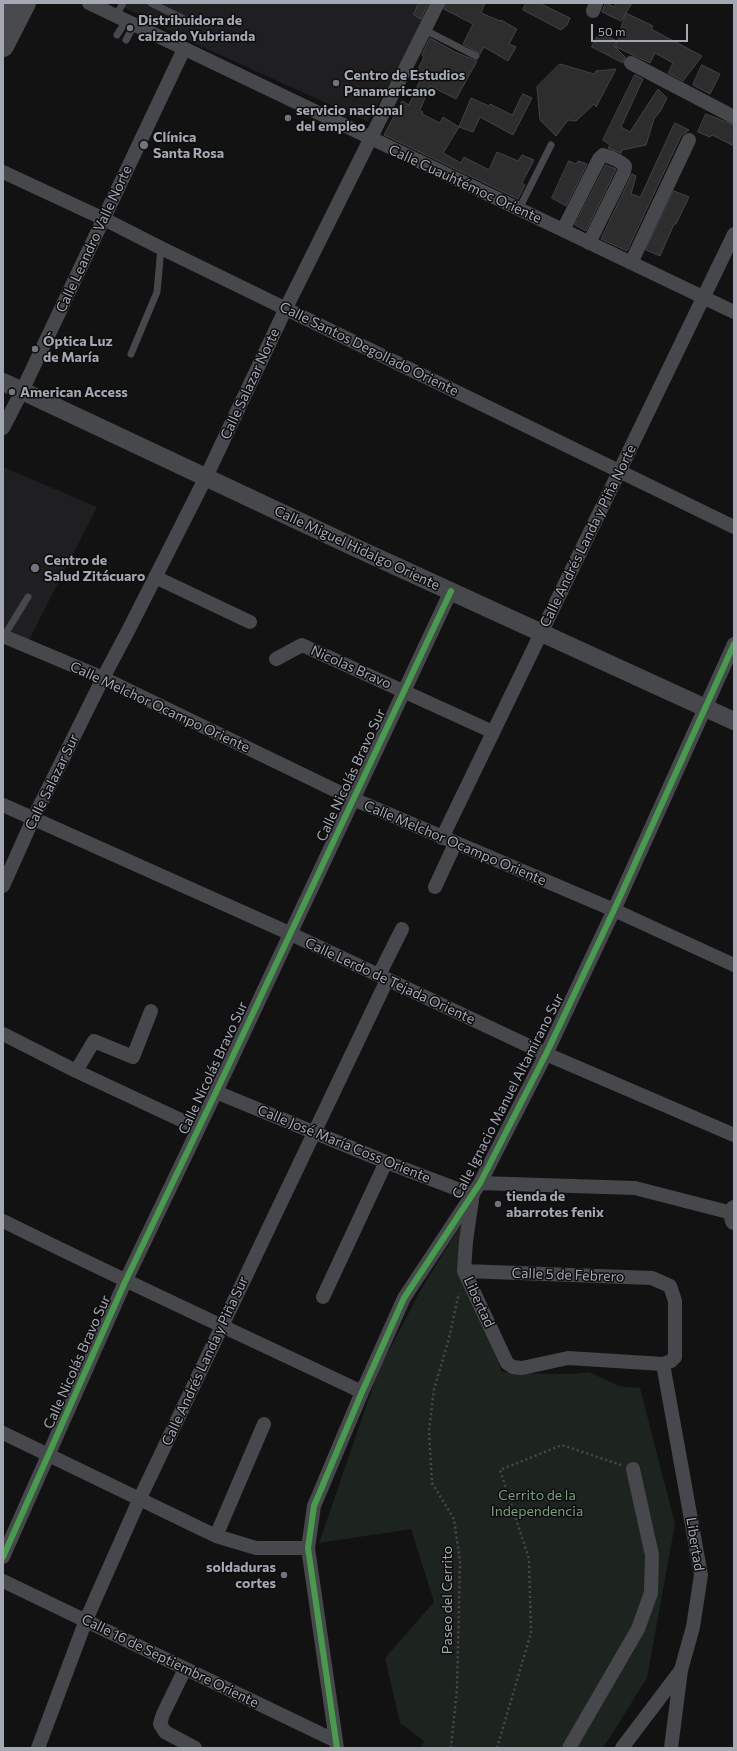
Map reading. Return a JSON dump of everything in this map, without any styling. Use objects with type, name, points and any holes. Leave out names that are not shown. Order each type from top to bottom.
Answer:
[{"type":"main road","points":[[3,10],[7,3]]},
{"type":"main road","points":[[3,46],[25,3]]},
{"type":"street","name":"Calle Cuauhtémoc Oriente","points":[[89,3],[370,139],[734,312]]},
{"type":"street","name":"Calle Salazar Norte","points":[[103,678],[206,476],[286,308],[438,3]]},
{"type":"street","name":"Calle Leandro Valle Norte","points":[[3,428],[184,49]]},
{"type":"street","points":[[632,63],[734,117]]},
{"type":"street","points":[[632,264],[690,140]]},
{"type":"street","points":[[563,230],[599,159],[603,155],[610,156],[622,162],[625,166],[624,172],[589,243]]},
{"type":"street","name":"Calle Santos Degollado Oriente","points":[[3,172],[104,218],[161,248],[734,527]]},
{"type":"street","name":"Calle Andrés Landa y Piña Norte","points":[[435,887],[448,841],[493,732],[540,632],[734,234]]},
{"type":"street","name":"Calle Miguel Hidalgo Oriente","points":[[3,382],[109,433],[206,476],[347,544],[734,721]]},
{"type":"street","points":[[155,578],[250,622]]},
{"type":"street","name":"Calle Nicolás Bravo Sur","points":[[3,1557],[125,1282],[216,1092],[289,933],[451,591]]},
{"type":"street","name":"Calle Melchor Ocampo Oriente","points":[[3,636],[103,678],[353,799],[448,841],[614,910],[734,965]]},
{"type":"street","name":"Calle Ignacio Manuel Altamirano Sur","points":[[337,1744],[308,1548],[314,1506],[362,1392],[404,1298],[480,1183],[546,1054],[614,910],[734,644]]},
{"type":"street","name":"Nicolas Bravo","points":[[276,659],[302,645],[493,732]]},
{"type":"street","name":"Calle Salazar Sur","points":[[3,886],[33,819],[103,678]]},
{"type":"street","name":"Calle Lerdo de Tejada Oriente","points":[[3,805],[289,933],[546,1054],[734,1135]]},
{"type":"street","name":"Calle Andrés Landa y Piña Sur","points":[[38,1748],[86,1620],[140,1498],[313,1132],[383,978],[402,929]]},
{"type":"street","points":[[76,1071],[94,1041],[133,1057],[151,1011]]},
{"type":"street","points":[[3,1034],[76,1071],[198,1128]]},
{"type":"street","name":"Calle José María Coss Oriente","points":[[216,1092],[386,1162],[473,1195]]},
{"type":"street","points":[[323,1297],[386,1162]]},
{"type":"street","points":[[480,1183],[635,1188],[733,1215]]},
{"type":"street","points":[[464,1271],[466,1241],[473,1195]]},
{"type":"street","points":[[3,1221],[125,1282],[221,1325],[362,1392]]},
{"type":"street","name":"Calle 5 de Febrero","points":[[464,1271],[652,1278],[670,1286],[675,1301],[669,1360]]},
{"type":"street","name":"Libertad","points":[[464,1271],[507,1363],[513,1367],[522,1368],[568,1358],[669,1360],[701,1575],[693,1627],[681,1670],[671,1748]]},
{"type":"street","points":[[216,1536],[264,1424]]},
{"type":"street","points":[[3,1433],[216,1536],[256,1548],[308,1548]]},
{"type":"street","points":[[568,1748],[638,1629],[651,1593],[652,1555],[632,1469]]},
{"type":"street","name":"Calle 16 de Septiembre Oriente","points":[[3,1581],[86,1620],[337,1744]]},
{"type":"street","points":[[185,1669],[163,1714],[160,1724],[165,1732],[195,1748]]},
{"type":"street","points":[[622,1748],[681,1670]]},
{"type":"lane","points":[[122,3],[126,40]]},
{"type":"lane","points":[[151,3],[184,19]]},
{"type":"lane","points":[[118,35],[125,20]]},
{"type":"lane","points":[[425,30],[476,56]]},
{"type":"lane","points":[[519,209],[551,145]]},
{"type":"lane","points":[[131,354],[157,292],[161,248]]},
{"type":"lane","points":[[3,636],[28,597]]},
{"type":"path","points":[[497,1748],[531,1633],[529,1559],[500,1470],[562,1445],[632,1469]]},
{"type":"shaded area","name":"Centro de Estudios Panamericano","points":[[115,3],[434,3],[368,122],[196,44]]},
{"type":"shaded area","name":"Centro de Salud Zitácuaro","points":[[3,467],[97,507],[29,640],[3,628]]},
{"type":"green space","name":"Cerrito de la Independencia","points":[[461,1225],[459,1271],[464,1271],[502,1372],[575,1374],[589,1372],[619,1386],[640,1388],[675,1524],[647,1678],[603,1748],[421,1748],[424,1741],[400,1723],[385,1658],[434,1602],[411,1529],[319,1543],[379,1369],[423,1286]]},
{"type":"building","points":[[419,3],[428,3],[421,19],[414,15]]},
{"type":"building","points":[[446,3],[485,3],[481,13],[500,21],[501,20],[517,29],[509,44],[516,47],[508,61],[484,47],[480,54],[463,44],[473,24],[444,9]]},
{"type":"building","points":[[526,3],[539,3],[570,18],[567,25],[561,30],[523,10]]},
{"type":"building","points":[[606,3],[614,7],[616,3],[632,3],[621,21],[602,12]]},
{"type":"building","points":[[626,13],[653,26],[651,29],[702,56],[683,81],[668,73],[673,63],[655,53],[650,63],[616,47]]},
{"type":"building","points":[[599,33],[617,41],[614,46],[625,57],[623,63],[592,47]]},
{"type":"building","points":[[430,38],[455,52],[477,61],[456,99],[430,86],[420,110],[423,112],[422,114],[440,123],[443,117],[459,127],[443,153],[461,163],[464,157],[489,170],[497,152],[518,161],[522,155],[534,160],[522,183],[525,185],[518,199],[384,135],[402,101],[409,105],[420,80],[414,77],[424,57],[422,55]]},
{"type":"building","points":[[560,64],[594,74],[596,71],[616,69],[596,107],[594,104],[576,121],[568,120],[556,136],[540,120],[537,87]]},
{"type":"building","points":[[702,65],[720,74],[710,94],[693,85]]},
{"type":"building","points":[[635,75],[643,79],[621,127],[630,132],[658,89],[667,98],[661,110],[654,119],[646,145],[622,150],[621,153],[608,148],[610,145],[603,140]]},
{"type":"building","points":[[523,94],[532,98],[513,135],[480,117],[473,132],[459,127],[471,98],[489,106],[490,104],[512,115]]},
{"type":"building","points":[[706,114],[734,125],[734,146],[712,135],[710,137],[698,132]]},
{"type":"building","points":[[675,123],[689,130],[681,136],[627,251],[601,239],[632,174],[636,176],[631,194],[640,197]]},
{"type":"building","points":[[569,161],[576,164],[578,161],[587,164],[566,206],[552,198]]},
{"type":"building","points":[[606,165],[616,169],[586,231],[575,225]]},
{"type":"building","points":[[674,191],[689,197],[676,224],[674,224],[660,256],[646,250]]},
{"type":"cycle path","points":[[3,1557],[125,1282],[216,1092],[451,591]]},
{"type":"cycle path","points":[[337,1748],[308,1548],[314,1506],[362,1392],[404,1298],[480,1183],[546,1054],[614,910],[734,644]]},
{"type":"place","name":"Distribuidora de calzado Yubrianda","points":[[130,28]]},
{"type":"place","name":"Centro de Estudios Panamericano","points":[[336,83]]},
{"type":"place","name":"servicio nacional del empleo","points":[[288,118]]},
{"type":"place","name":"Clínica Santa Rosa","points":[[144,145]]},
{"type":"place","name":"Óptica Luz de María","points":[[35,349]]},
{"type":"place","name":"American Access","points":[[12,392]]},
{"type":"place","name":"Centro de Salud Zitácuaro","points":[[35,568]]},
{"type":"place","name":"tienda de abarrotes fenix","points":[[498,1204]]},
{"type":"place","name":"soldaduras cortes","points":[[284,1575]]}]
